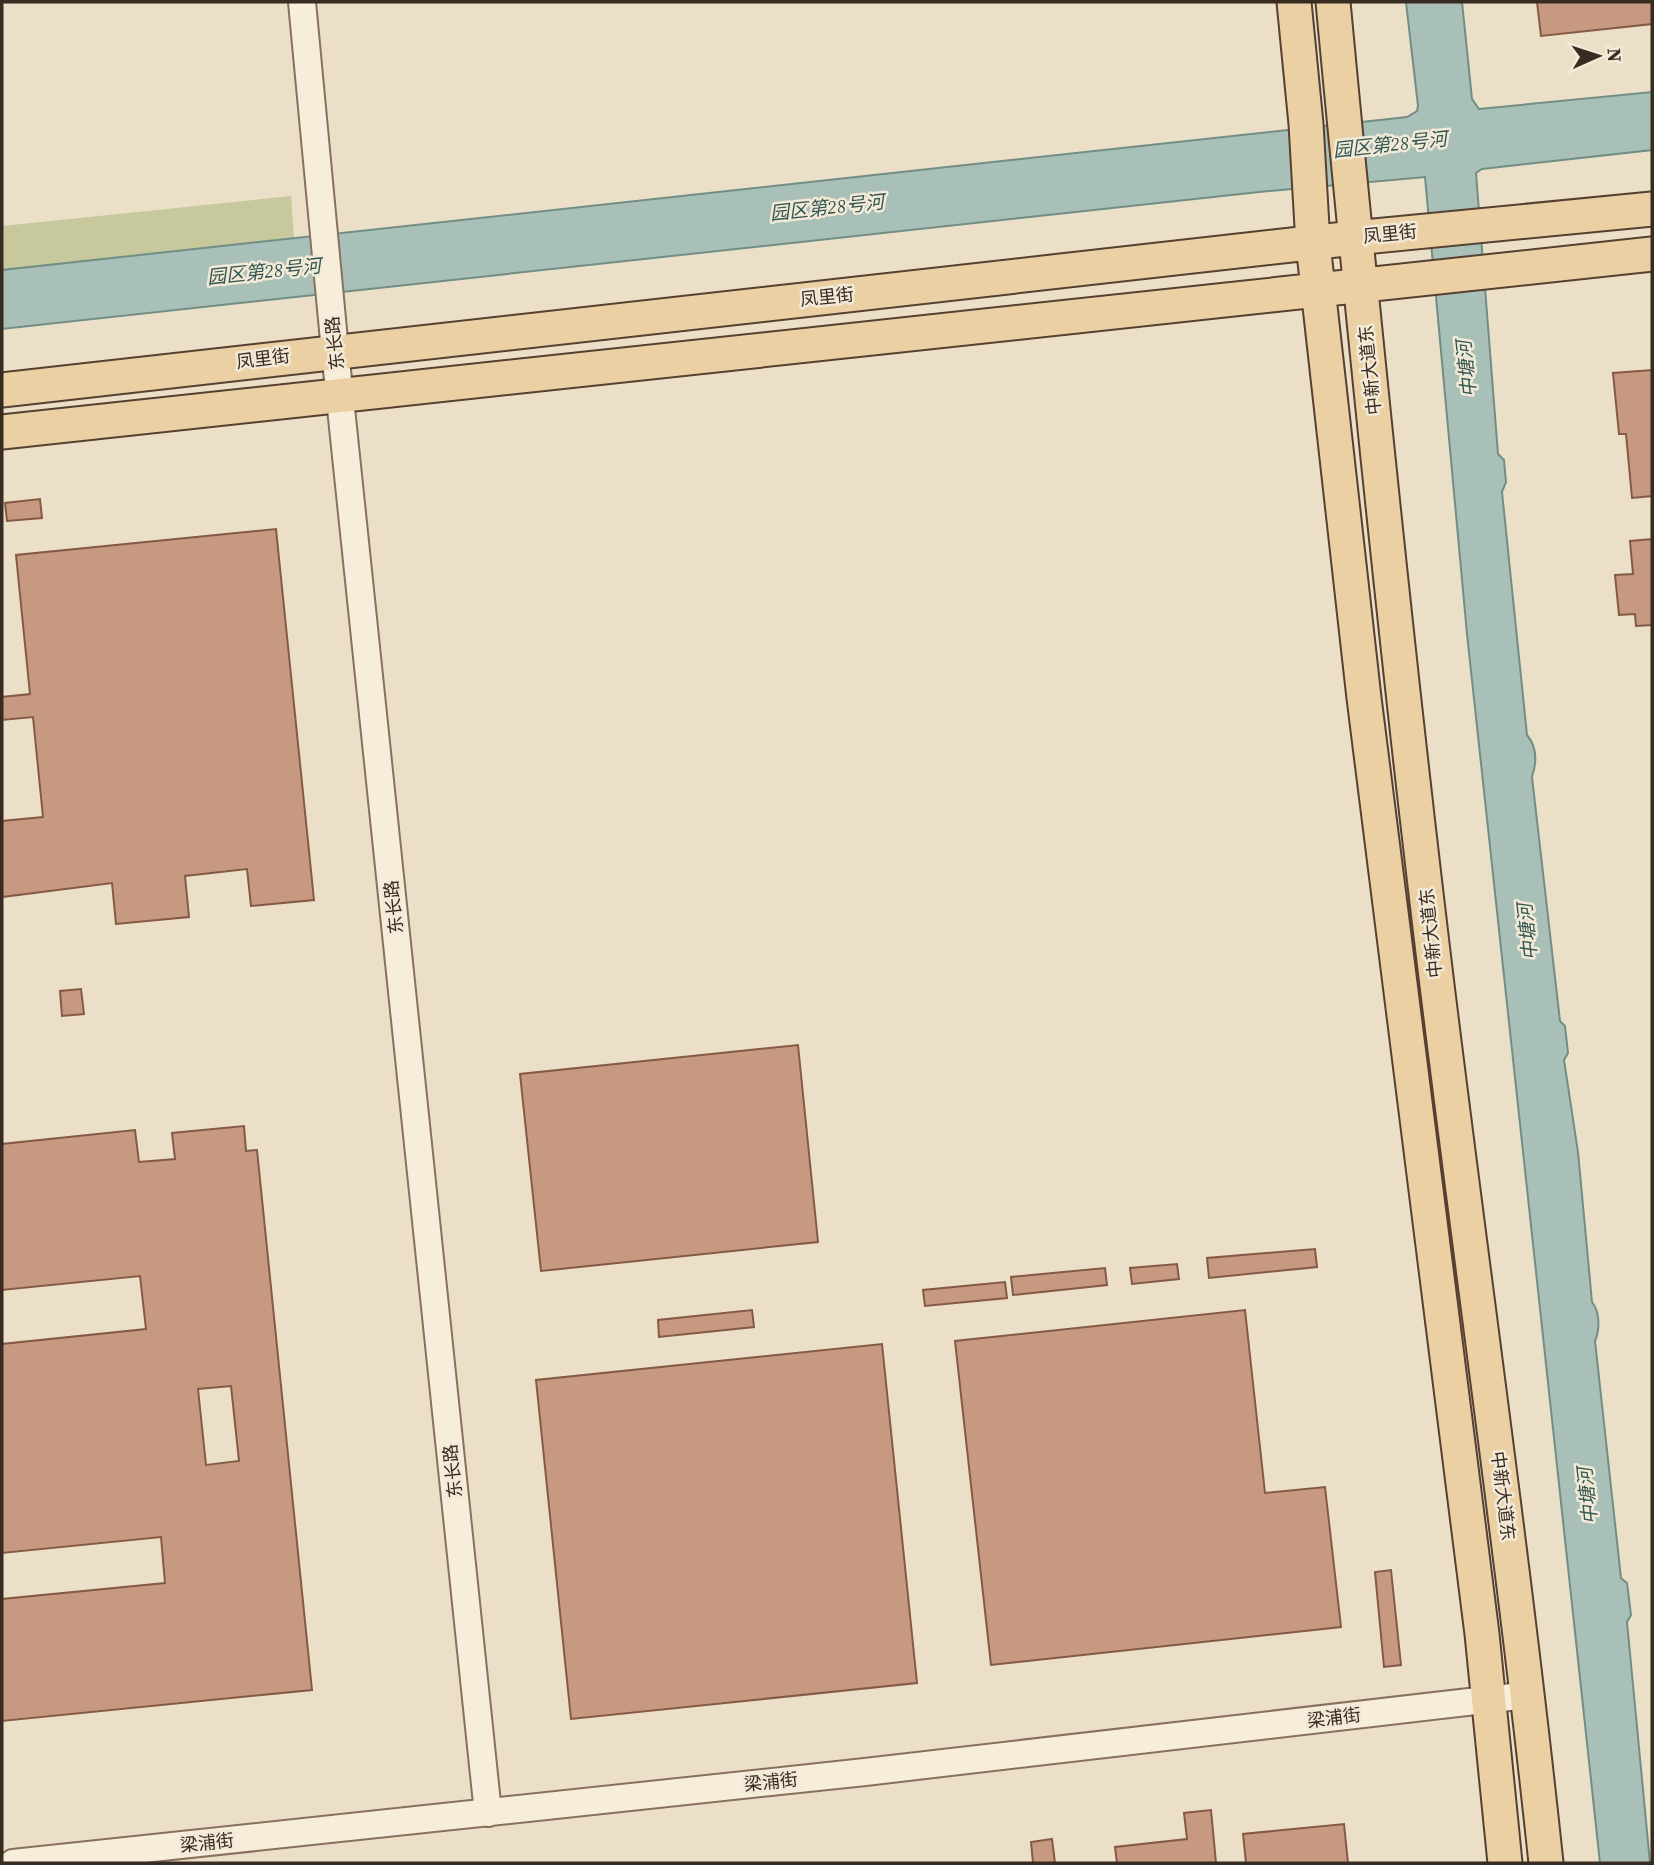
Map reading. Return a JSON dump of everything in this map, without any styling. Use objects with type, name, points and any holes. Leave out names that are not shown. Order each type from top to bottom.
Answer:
[{"type":"main road","name":"中新大道东","points":[[1294,2],[1318,289],[1364,698],[1488,1700],[1505,1863]]},
{"type":"main road","name":"中新大道东","points":[[1333,2],[1354,238],[1437,981],[1528,1695],[1546,1863]]},
{"type":"main road","name":"凤里街","points":[[2,390],[1354,238],[1652,209]]},
{"type":"main road","points":[[2,432],[1652,254]]},
{"type":"street","name":"东长路","points":[[302,2],[335,351],[488,1812]]},
{"type":"street","name":"梁浦街","points":[[13,1863],[1528,1695]]},
{"type":"green space","points":[[291,196],[294,238],[2,270],[2,226]]},
{"type":"water","points":[[1406,2],[1462,2],[1472,99],[1479,109],[1652,92],[1652,150],[1482,169],[1476,173],[1498,454],[1504,460],[1506,482],[1502,492],[1527,735],[1535,755],[1532,777],[1560,1021],[1565,1026],[1568,1053],[1564,1060],[1578,1152],[1592,1302],[1597,1311],[1598,1331],[1595,1341],[1621,1578],[1627,1583],[1631,1615],[1627,1622],[1650,1863],[1600,1863],[1467,634],[1425,177],[1259,192],[2,329],[2,270],[1407,117],[1417,111],[1418,106]]},
{"type":"building","points":[[1537,2],[1652,2],[1652,24],[1541,36]]},
{"type":"building","points":[[1652,370],[1652,496],[1632,498],[1626,434],[1619,434],[1613,373]]},
{"type":"building","points":[[40,499],[42,518],[7,521],[5,503]]},
{"type":"building","points":[[276,529],[314,900],[251,906],[247,869],[185,876],[189,917],[116,924],[112,883],[2,897],[2,821],[43,817],[33,717],[2,720],[2,697],[30,694],[16,555]]},
{"type":"building","points":[[1652,539],[1652,625],[1636,626],[1635,614],[1619,615],[1615,575],[1633,574],[1630,541]]},
{"type":"building","points":[[81,989],[84,1014],[62,1016],[60,991]]},
{"type":"building","points":[[798,1045],[818,1242],[541,1271],[520,1074]]},
{"type":"building","points":[[244,1126],[246,1151],[257,1150],[312,1690],[2,1721],[2,1599],[165,1583],[161,1537],[2,1553],[2,1344],[146,1329],[140,1276],[2,1290],[2,1144],[135,1130],[139,1162],[175,1159],[172,1133]],"holes":[[[231,1386],[239,1461],[206,1465],[198,1389]]]},
{"type":"building","points":[[1315,1249],[1317,1267],[1209,1278],[1207,1258]]},
{"type":"building","points":[[1177,1264],[1179,1279],[1132,1284],[1130,1268]]},
{"type":"building","points":[[1105,1268],[1107,1285],[1013,1295],[1011,1277]]},
{"type":"building","points":[[1005,1282],[1007,1298],[925,1306],[923,1290]]},
{"type":"building","points":[[752,1310],[754,1327],[659,1337],[658,1320]]},
{"type":"building","points":[[1245,1310],[1265,1493],[1325,1487],[1341,1627],[991,1665],[955,1341]]},
{"type":"building","points":[[882,1344],[917,1683],[571,1719],[536,1380]]},
{"type":"building","points":[[1391,1570],[1401,1665],[1384,1667],[1375,1572]]},
{"type":"building","points":[[1211,1810],[1216,1863],[1117,1863],[1115,1847],[1187,1839],[1184,1813]]},
{"type":"building","points":[[1344,1824],[1348,1863],[1246,1863],[1243,1834]]},
{"type":"building","points":[[1052,1839],[1055,1863],[1033,1863],[1031,1842]]},
{"type":"water label","name":"园区第28号河","points":[[1390,144]]},
{"type":"water label","name":"园区第28号河","points":[[827,207]]},
{"type":"water label","name":"园区第28号河","points":[[264,271]]},
{"type":"water label","name":"中塘河","points":[[1466,369]]},
{"type":"water label","name":"中塘河","points":[[1527,932]]},
{"type":"water label","name":"中塘河","points":[[1587,1496]]}]
